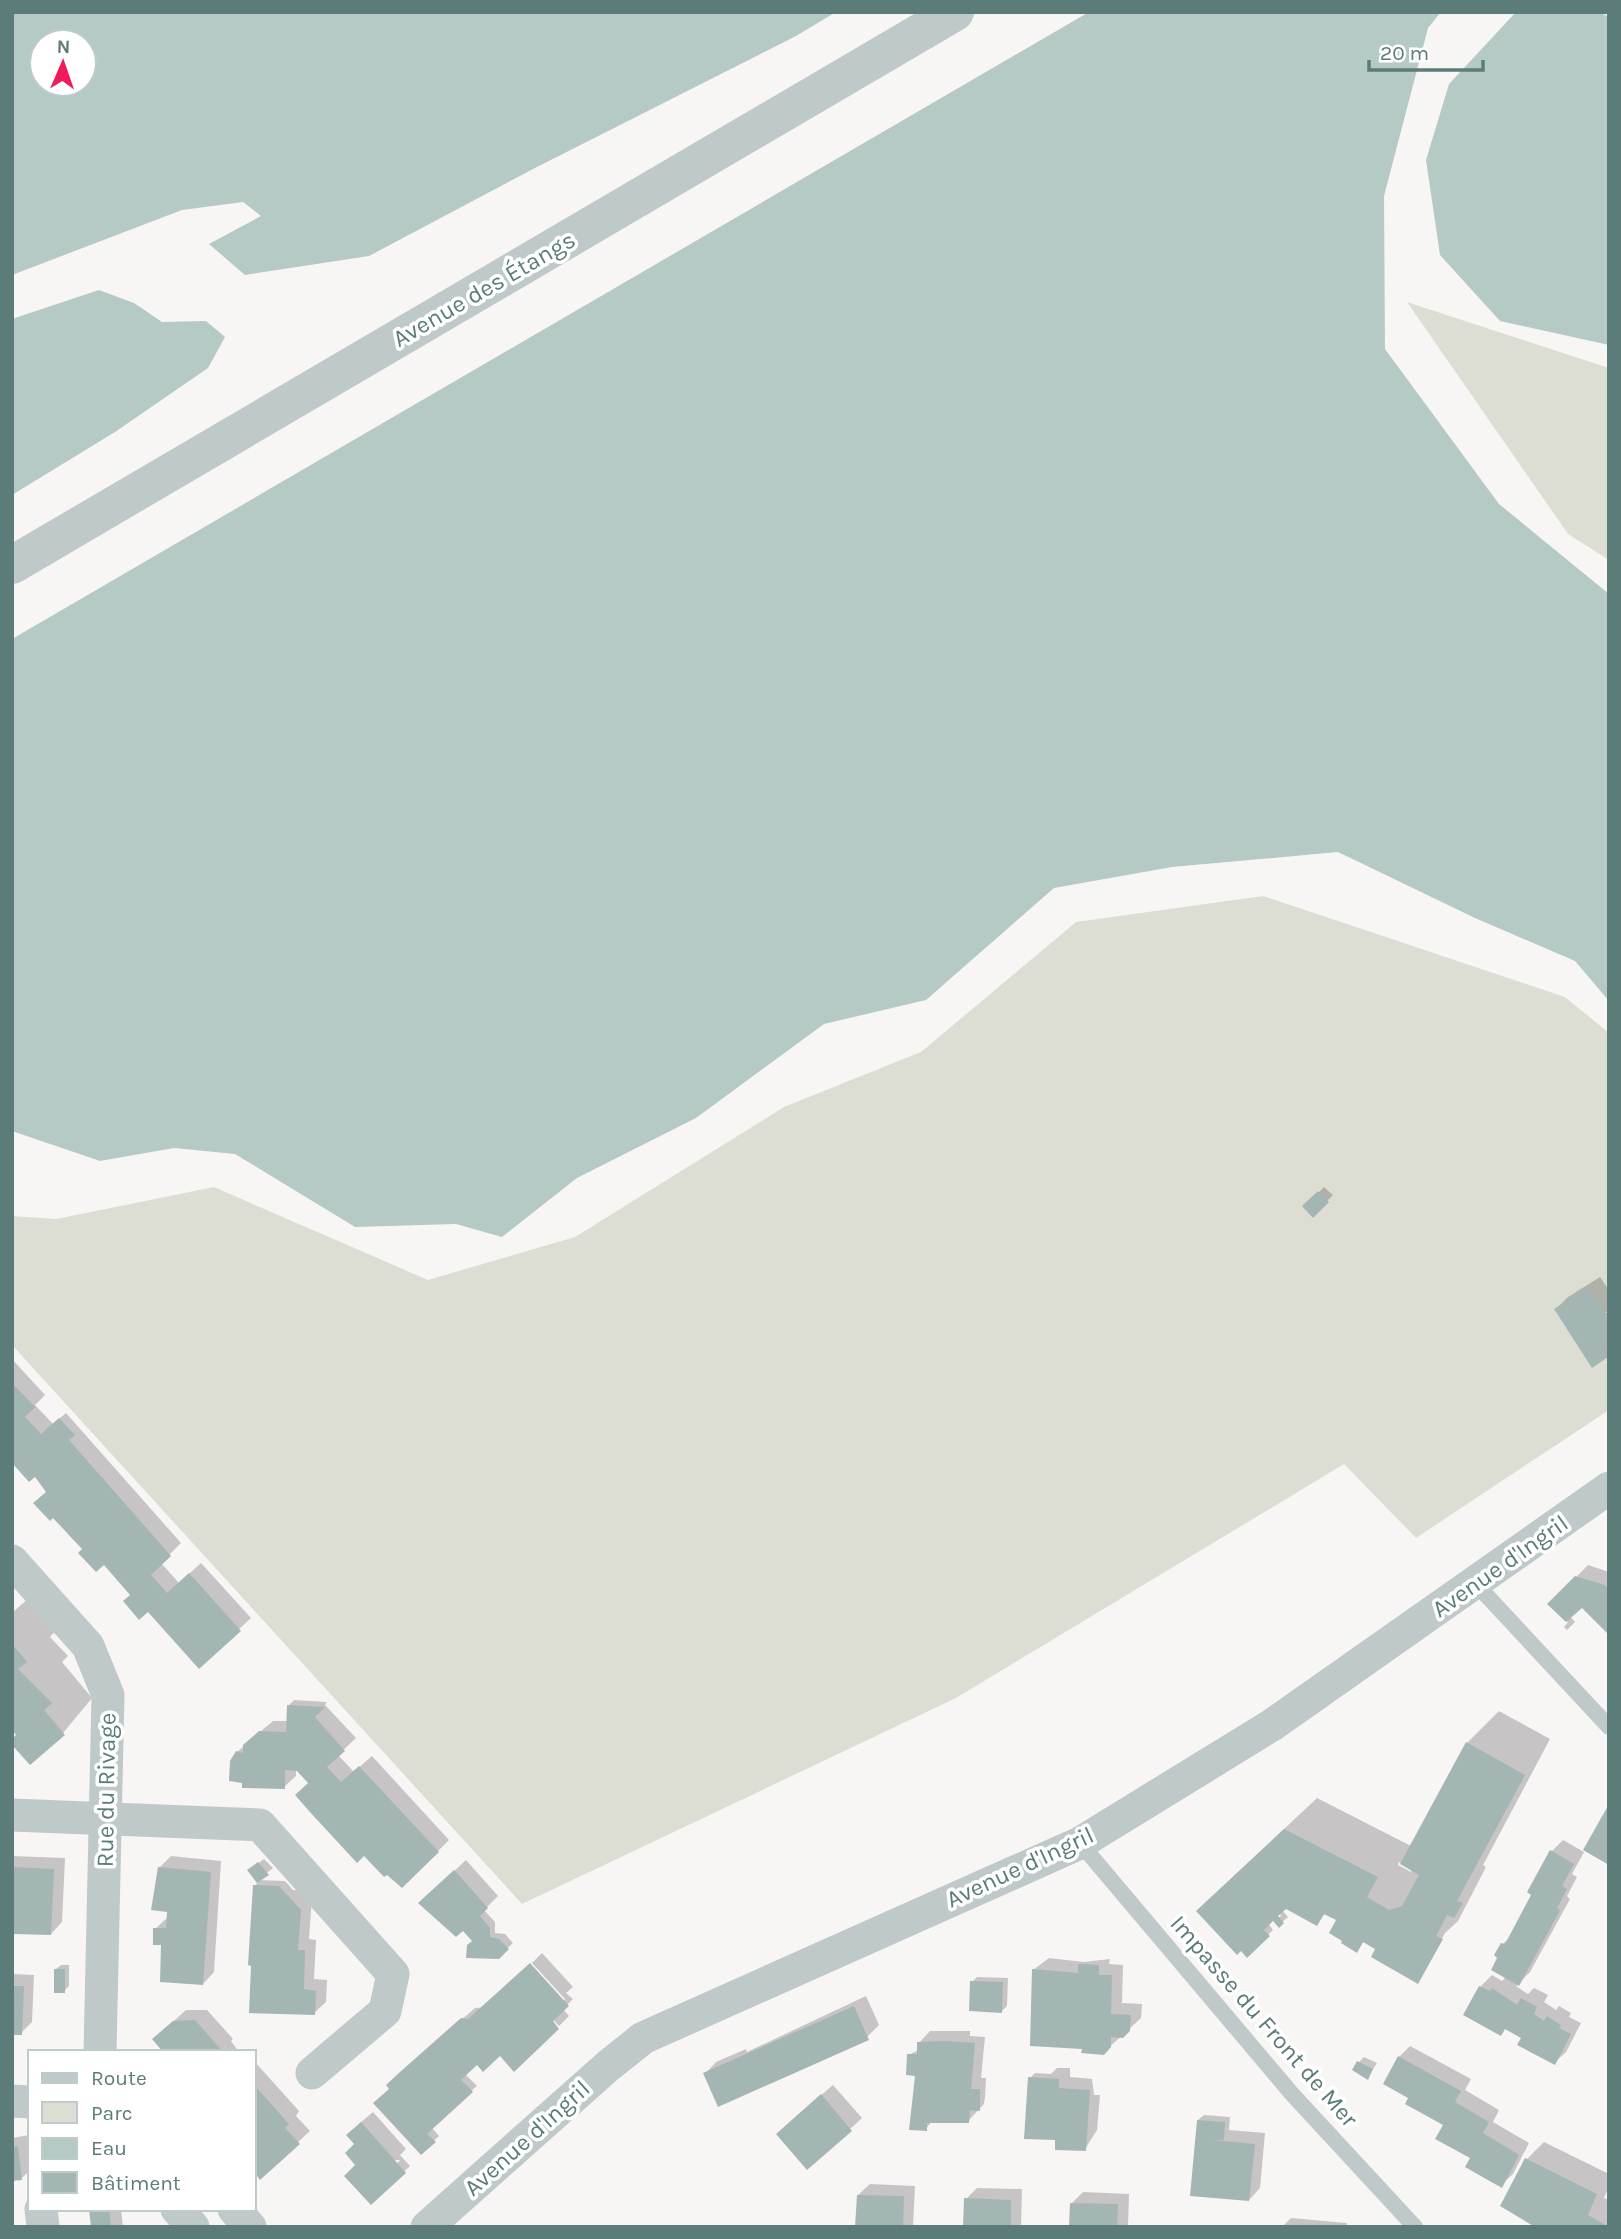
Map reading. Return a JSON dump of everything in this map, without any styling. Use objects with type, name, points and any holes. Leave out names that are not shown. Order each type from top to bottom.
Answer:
[{"type":"street","name":"Avenue des Étangs","points":[[12,565],[955,12]]},
{"type":"street","name":"Avenue d'Ingril","points":[[427,2227],[643,2039],[1080,1843],[1272,1725],[1609,1488]]},
{"type":"street","name":"Rue du Rivage","points":[[12,1561],[88,1646],[108,1695],[100,2050]]},
{"type":"street","points":[[12,1815],[260,1825],[393,1974],[385,2011],[312,2073]]},
{"type":"street","points":[[179,2211],[193,2227]]},
{"type":"street","points":[[236,2211],[250,2227]]},
{"type":"lane","points":[[1475,1583],[1609,1727]]},
{"type":"lane","name":"Impasse du Front de Mer","points":[[1080,1843],[1293,2094],[1415,2227]]},
{"type":"green space","points":[[1407,302],[1609,368],[1609,560],[1568,534]]},
{"type":"green space","points":[[1263,896],[1565,997],[1609,1033],[1609,1410],[1416,1538],[1344,1464],[956,1698],[522,1904],[12,1345],[12,1216],[56,1219],[214,1187],[428,1280],[575,1237],[784,1107],[921,1052],[1076,922]]},
{"type":"water","points":[[12,12],[836,12],[796,36],[535,168],[369,256],[245,275],[209,244],[261,216],[243,202],[182,210],[12,275]]},
{"type":"water","points":[[1089,12],[1441,12],[1428,28],[1384,196],[1385,349],[1499,504],[1609,594],[1609,1001],[1575,961],[1475,918],[1338,852],[1172,867],[1054,888],[926,1000],[824,1024],[696,1118],[577,1178],[502,1237],[456,1224],[355,1227],[235,1154],[174,1148],[100,1161],[12,1131],[12,639]]},
{"type":"water","points":[[1516,12],[1599,12],[1609,17],[1609,345],[1500,321],[1440,255],[1426,160],[1449,84]]},
{"type":"water","points":[[99,290],[134,303],[162,322],[206,321],[225,337],[208,368],[115,432],[12,495],[12,319]]},
{"type":"building","points":[[1318,1191],[1329,1202],[1313,1218],[1302,1206]]},
{"type":"building","points":[[1588,1287],[1609,1319],[1609,1342],[1602,1346],[1608,1357],[1592,1368],[1554,1309]]},
{"type":"building","points":[[12,1383],[35,1407],[25,1417],[41,1434],[59,1418],[75,1435],[69,1440],[171,1556],[151,1575],[167,1593],[189,1573],[241,1631],[199,1669],[148,1612],[139,1620],[123,1601],[130,1595],[104,1565],[96,1572],[78,1553],[82,1549],[53,1518],[50,1521],[33,1503],[46,1492],[35,1477],[29,1482],[12,1463]]},
{"type":"building","points":[[1575,1576],[1605,1585],[1609,1589],[1609,1635],[1582,1608],[1566,1622],[1547,1604]]},
{"type":"building","points":[[12,1644],[27,1662],[18,1669],[52,1703],[44,1710],[65,1735],[30,1765],[12,1745],[12,1739],[16,1735],[12,1730]]},
{"type":"building","points":[[287,1705],[325,1707],[315,1717],[345,1751],[327,1767],[341,1782],[359,1766],[439,1852],[402,1888],[387,1875],[384,1877],[364,1856],[357,1863],[309,1811],[295,1795],[308,1783],[297,1771],[285,1770],[285,1789],[242,1788],[242,1783],[229,1781],[230,1761],[236,1751],[243,1753],[243,1745],[259,1731],[286,1732]]},
{"type":"building","points":[[1466,1742],[1525,1775],[1457,1901],[1463,1903],[1454,1918],[1447,1915],[1436,1936],[1443,1939],[1418,1984],[1371,1957],[1375,1949],[1363,1942],[1357,1953],[1341,1943],[1342,1941],[1329,1933],[1336,1920],[1324,1914],[1317,1926],[1286,1909],[1278,1916],[1284,1923],[1279,1928],[1273,1921],[1264,1930],[1270,1936],[1247,1958],[1241,1951],[1237,1955],[1196,1911],[1284,1829],[1378,1877],[1367,1897],[1389,1910],[1402,1906],[1419,1875],[1400,1864]]},
{"type":"building","points":[[1609,1804],[1609,1865],[1583,1850]]},
{"type":"building","points":[[1550,1850],[1574,1864],[1562,1886],[1567,1889],[1557,1908],[1560,1910],[1519,1986],[1491,1970],[1497,1958],[1494,1955],[1501,1943],[1505,1944],[1531,1895],[1527,1892]]},
{"type":"building","points":[[258,1862],[269,1875],[257,1883],[247,1870]]},
{"type":"building","points":[[12,1867],[54,1869],[51,1935],[12,1934]]},
{"type":"building","points":[[158,1867],[211,1872],[203,1985],[160,1982],[161,1945],[153,1945],[153,1928],[166,1928],[167,1912],[151,1910]]},
{"type":"building","points":[[454,1870],[488,1908],[480,1916],[490,1928],[490,1937],[499,1939],[509,1949],[499,1959],[466,1958],[467,1945],[472,1941],[463,1931],[456,1937],[418,1903]]},
{"type":"building","points":[[253,1885],[279,1886],[301,1910],[298,1950],[305,1950],[304,1989],[316,1991],[315,2015],[249,2013],[251,1966],[248,1965]]},
{"type":"building","points":[[530,1963],[569,2006],[553,2021],[559,2029],[514,2072],[500,2056],[483,2072],[477,2065],[461,2080],[473,2092],[427,2134],[436,2142],[421,2155],[373,2103],[389,2089],[386,2085],[400,2072],[461,2018],[468,2019]]},
{"type":"building","points":[[1078,1964],[1099,1965],[1099,1975],[1112,1975],[1111,2014],[1131,2015],[1130,2031],[1123,2038],[1111,2037],[1111,2047],[1104,2055],[1081,2053],[1082,2049],[1030,2046],[1032,1969],[1078,1973]]},
{"type":"building","points":[[54,1969],[65,1969],[65,1993],[54,1993]]},
{"type":"building","points":[[970,1981],[1003,1982],[1002,2013],[969,2011]]},
{"type":"building","points":[[12,1986],[24,1986],[22,2035],[12,2035]]},
{"type":"building","points":[[1479,1986],[1490,1991],[1492,1988],[1517,2005],[1521,1998],[1537,2007],[1534,2014],[1544,2021],[1547,2016],[1561,2025],[1559,2028],[1571,2034],[1555,2065],[1517,2045],[1521,2038],[1505,2029],[1501,2036],[1463,2015]]},
{"type":"building","points":[[854,2006],[869,2040],[718,2107],[703,2073]]},
{"type":"building","points":[[195,2020],[221,2050],[161,2050],[152,2039],[173,2021]]},
{"type":"building","points":[[917,2042],[975,2043],[971,2089],[980,2089],[980,2111],[970,2110],[969,2123],[927,2123],[927,2131],[909,2130],[915,2076],[906,2075],[907,2054],[917,2054]]},
{"type":"building","points":[[1398,2056],[1461,2091],[1455,2102],[1489,2122],[1483,2133],[1519,2155],[1502,2188],[1465,2167],[1470,2158],[1435,2139],[1443,2125],[1405,2104],[1408,2098],[1383,2084]]},
{"type":"building","points":[[1357,2061],[1373,2069],[1368,2080],[1352,2070]]},
{"type":"building","points":[[1028,2077],[1059,2079],[1059,2088],[1090,2090],[1086,2151],[1055,2150],[1055,2140],[1024,2139]]},
{"type":"building","points":[[256,2087],[289,2124],[285,2128],[300,2144],[260,2180],[256,2175]]},
{"type":"building","points":[[821,2094],[852,2131],[807,2170],[776,2134]]},
{"type":"building","points":[[1197,2120],[1225,2122],[1224,2140],[1213,2140],[1255,2144],[1249,2201],[1190,2196]]},
{"type":"building","points":[[361,2122],[406,2173],[371,2205],[344,2176],[355,2165],[345,2153],[354,2144],[346,2135]]},
{"type":"building","points":[[18,2146],[22,2180],[12,2181],[12,2147]]},
{"type":"building","points":[[1525,2158],[1597,2194],[1588,2215],[1609,2227],[1535,2227],[1500,2206]]},
{"type":"building","points":[[857,2195],[904,2196],[903,2227],[855,2227]]},
{"type":"building","points":[[964,2198],[1011,2200],[1011,2227],[963,2227]]},
{"type":"building","points":[[1070,2203],[1118,2204],[1117,2227],[1069,2227]]},
{"type":"building","points":[[89,2211],[109,2211],[111,2227],[91,2227]]}]
